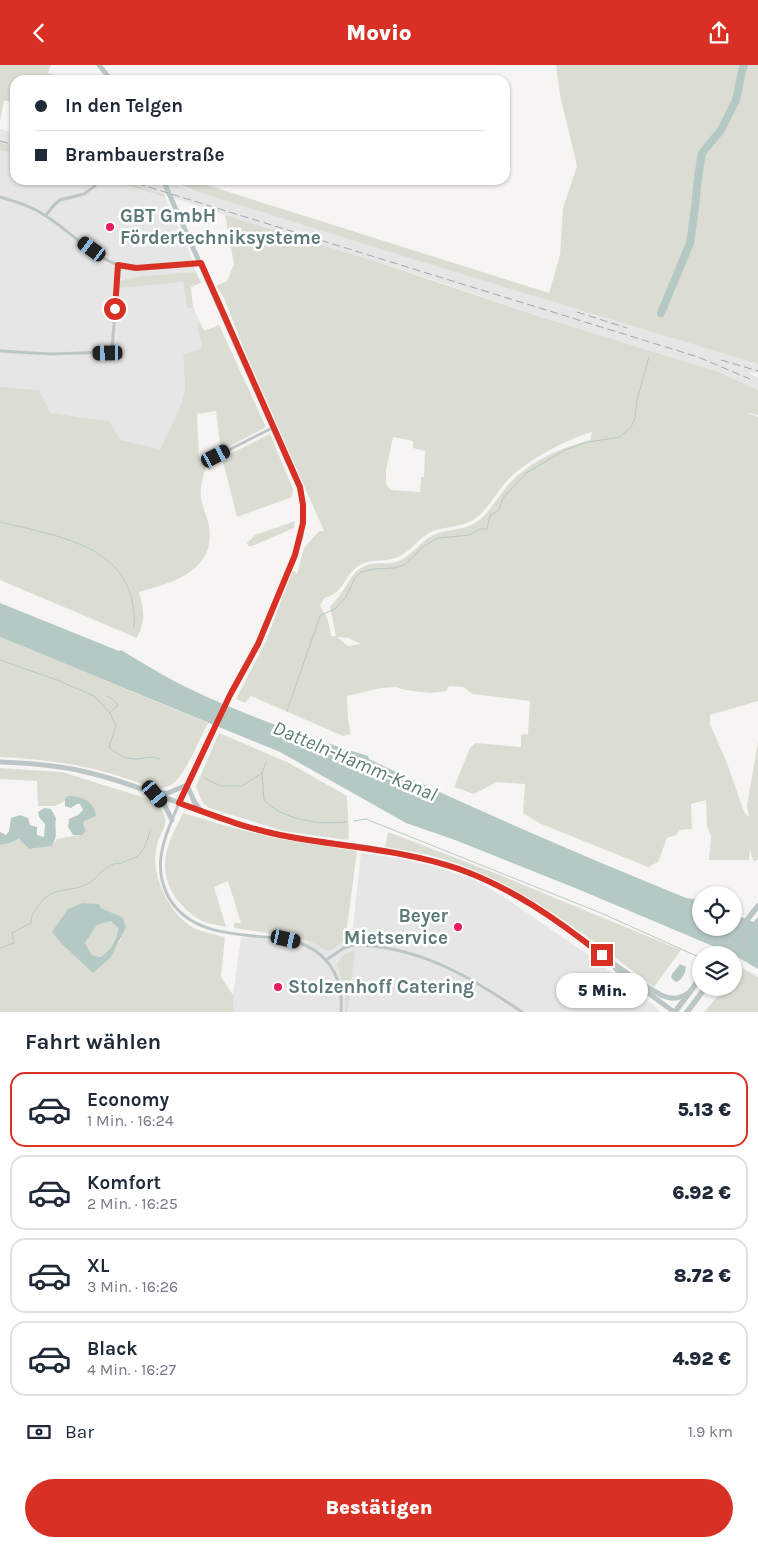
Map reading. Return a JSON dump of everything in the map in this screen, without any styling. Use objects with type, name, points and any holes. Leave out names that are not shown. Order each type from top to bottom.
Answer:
[{"type":"main road","points":[[165,185],[301,491],[304,517],[295,555],[258,644],[230,695],[179,803]]},
{"type":"main road","points":[[0,762],[38,764],[81,771],[112,779],[238,824],[280,835],[403,854],[460,869],[499,886],[534,905],[612,963],[668,999],[680,1011]]},
{"type":"main road","points":[[155,794],[168,793],[187,785]]},
{"type":"main road","points":[[187,785],[201,811]]},
{"type":"main road","points":[[155,794],[164,804],[172,821]]},
{"type":"main road","points":[[725,946],[758,907]]},
{"type":"main road","points":[[737,946],[758,921]]},
{"type":"main road","points":[[612,963],[616,969],[680,1011]]},
{"type":"main road","points":[[680,1011],[692,989]]},
{"type":"main road","points":[[668,999],[678,998],[690,992]]},
{"type":"main road","points":[[680,1011],[696,996]]},
{"type":"street","points":[[46,215],[60,201],[84,194],[95,186]]},
{"type":"street","points":[[0,197],[25,205],[46,215],[103,257],[118,265],[136,268],[201,263]]},
{"type":"street","points":[[0,351],[52,354],[110,351],[112,348],[118,265]]},
{"type":"street","points":[[209,468],[216,456],[273,427]]},
{"type":"street","points":[[179,803],[161,857],[160,873],[167,895],[183,915],[198,924],[215,930],[298,942],[314,949],[326,960],[338,981],[341,997],[340,1012]]},
{"type":"street","points":[[326,960],[352,945],[403,952],[423,957],[456,971],[522,1012]]},
{"type":"shaded area","points":[[0,65],[51,65],[48,73],[54,75],[10,75],[10,101],[4,101],[0,121]]},
{"type":"shaded area","points":[[556,65],[758,65],[758,364],[403,256],[180,185],[207,185],[549,293],[560,255],[563,208],[577,166],[560,95]]},
{"type":"shaded area","points":[[0,129],[10,132],[10,145],[0,142]]},
{"type":"shaded area","points":[[0,142],[10,145],[10,153],[0,150]]},
{"type":"shaded area","points":[[0,150],[10,153],[10,185],[124,185],[165,197],[196,272],[140,276],[120,281],[119,287],[183,282],[187,308],[193,307],[200,324],[197,325],[202,348],[183,355],[185,389],[181,405],[160,449],[121,440],[109,421],[51,413],[39,390],[0,388]]},
{"type":"shaded area","points":[[124,185],[136,185],[164,194],[165,197]]},
{"type":"shaded area","points":[[135,185],[175,185],[758,364],[758,374],[749,373],[758,378],[758,390],[719,372]]},
{"type":"shaded area","points":[[225,215],[719,372],[758,390],[758,415],[747,413],[758,417],[758,701],[710,715],[710,724],[727,763],[744,812],[749,817],[747,805],[758,742],[758,860],[753,861],[750,849],[749,860],[709,860],[711,836],[707,826],[706,800],[691,804],[692,829],[680,830],[676,835],[667,838],[658,862],[648,867],[539,823],[523,813],[525,784],[497,782],[474,794],[454,787],[470,748],[475,743],[521,747],[521,735],[528,734],[530,701],[472,694],[464,687],[449,686],[446,691],[430,693],[396,687],[381,688],[347,696],[351,734],[343,736],[251,696],[245,703],[236,699],[266,641],[292,572],[295,571],[297,574],[304,548],[319,531],[324,531],[246,354],[223,296],[216,286],[227,281],[234,264]],"holes":[[[592,432],[590,440],[557,451],[527,468],[510,483],[490,510],[475,523],[432,535],[398,562],[371,564],[356,572],[330,607],[336,636],[331,636],[328,620],[320,606],[324,598],[337,592],[356,568],[362,564],[388,560],[402,555],[429,533],[468,523],[478,517],[505,483],[522,467],[558,445]],[[393,437],[413,441],[413,448],[425,451],[424,477],[421,477],[420,492],[391,490],[386,484],[386,470]],[[337,637],[348,638],[361,644],[348,646]]]},
{"type":"shaded area","points":[[196,272],[201,283],[191,287],[193,307],[204,331],[219,325],[266,427],[221,451],[216,411],[197,414],[199,456],[206,467],[201,498],[209,526],[209,541],[206,554],[199,564],[178,579],[139,592],[143,615],[142,625],[137,638],[0,580],[0,387],[39,390],[51,413],[109,421],[121,440],[160,449],[181,405],[185,389],[183,355],[202,348],[197,325],[200,323],[193,308],[187,308],[183,282],[119,288],[119,281],[140,276]]},
{"type":"shaded area","points":[[270,434],[293,489],[292,497],[237,517],[222,458]]},
{"type":"shaded area","points":[[295,521],[294,528],[248,546],[247,543],[255,535]]},
{"type":"shaded area","points":[[0,637],[208,723],[187,766],[176,781],[166,787],[156,788],[83,767],[50,761],[0,757]]},
{"type":"shaded area","points":[[219,733],[289,763],[347,796],[348,840],[283,831],[209,808],[202,802],[196,786]]},
{"type":"shaded area","points":[[0,768],[62,772],[155,801],[161,809],[165,820],[165,825],[158,841],[155,859],[159,881],[174,910],[189,925],[206,933],[225,937],[221,977],[233,995],[234,1012],[0,1012],[0,845],[19,839],[29,849],[52,846],[57,839],[78,835],[84,821],[95,812],[91,805],[65,798],[65,801],[55,806],[38,806],[37,781],[0,779]],"holes":[[[99,904],[101,908],[122,917],[121,940],[93,973],[68,909]]]},
{"type":"shaded area","points":[[183,813],[280,839],[357,851],[346,935],[344,935],[343,941],[332,950],[327,951],[313,943],[296,937],[234,928],[234,923],[241,923],[228,881],[214,887],[226,927],[200,920],[193,915],[180,903],[170,889],[165,873],[165,857],[171,837]]},
{"type":"shaded area","points":[[388,832],[495,873],[681,950],[654,987],[576,929],[522,894],[494,879],[464,866],[433,856],[385,847]]},
{"type":"shaded area","points":[[361,853],[429,865],[475,880],[504,897],[590,956],[660,1012],[234,1012],[233,995],[241,937],[332,943],[352,935]]},
{"type":"shaded area","points":[[111,921],[118,928],[113,944],[101,957],[92,955],[85,943],[97,925]]},
{"type":"shaded area","points":[[355,950],[348,1008],[347,1012],[345,1012],[345,991],[337,964],[344,954]]},
{"type":"shaded area","points":[[742,968],[758,977],[758,1012],[704,1012],[718,996],[742,996]]},
{"type":"water","name":"Datteln-Hamm-Kanal","points":[[0,603],[119,651],[121,650],[179,684],[232,708],[300,734],[368,756],[369,759],[408,778],[526,831],[686,898],[692,899],[692,936],[742,936],[742,917],[758,924],[758,969],[742,960],[742,946],[713,946],[580,890],[455,840],[406,823],[280,752],[0,637]]},
{"type":"water","points":[[68,796],[86,800],[95,811],[96,816],[84,821],[83,824],[86,831],[82,835],[73,835],[68,827],[69,819],[78,815],[83,810],[80,804],[71,808],[65,806],[65,798]]},
{"type":"water","points":[[44,808],[51,809],[56,818],[56,835],[52,846],[29,849],[19,839],[0,845],[0,832],[6,835],[9,831],[11,818],[20,815],[28,818],[30,825],[37,827],[37,835],[44,837],[45,824],[39,817],[38,812]]},
{"type":"water","points":[[82,903],[99,904],[101,908],[122,917],[126,927],[111,957],[93,973],[52,932],[68,909]],"holes":[[[111,921],[118,928],[115,941],[108,951],[101,957],[92,955],[85,943],[97,925]]]},
{"type":"water","points":[[680,964],[686,967],[686,969],[681,978],[676,982],[671,978]]},
{"type":"waterway","points":[[661,313],[690,243],[702,153],[721,130],[736,100],[744,65]]},
{"type":"waterway","name":"Datteln-Hamm-Kanal","points":[[287,711],[320,616],[336,608],[346,597],[355,578],[361,572],[404,565],[424,546],[438,538],[470,535],[479,529],[487,529],[490,516],[499,510],[503,498],[526,473],[565,450],[588,442],[620,437],[631,427],[635,418],[637,400],[649,357]]},
{"type":"waterway","points":[[0,522],[47,533],[71,541],[92,550],[110,562],[124,579],[132,601],[134,628]]},
{"type":"waterway","points":[[0,660],[57,680],[94,696],[110,713],[116,726],[109,747],[118,754],[128,758],[154,757],[160,759]]},
{"type":"waterway","points":[[107,696],[118,705],[110,713]]},
{"type":"waterway","points":[[266,762],[262,773],[264,800],[272,807],[291,817],[302,820],[324,823],[346,822]]},
{"type":"waterway","points":[[204,778],[221,786],[242,786],[262,773]]},
{"type":"waterway","points":[[354,821],[366,819],[601,913],[692,954]]},
{"type":"waterway","points":[[0,948],[14,943],[12,933],[31,923],[32,916],[44,899],[56,892],[89,883],[112,864],[121,864],[139,855],[144,849],[150,831]]},
{"type":"railway","points":[[0,141],[10,144]]},
{"type":"railway","points":[[142,185],[698,357],[750,379]]},
{"type":"railway","points":[[577,312],[627,328]]},
{"type":"railway","points":[[721,360],[758,371]]},
{"type":"place","name":"GBT GmbH Fördertechniksysteme","points":[[110,227]]},
{"type":"place","name":"Beyer Mietservice","points":[[458,927]]},
{"type":"place","name":"Stolzenhoff Catering","points":[[278,987]]},
{"type":"route","points":[[115,309],[118,265],[136,268],[201,263],[300,487],[303,505],[301,536],[258,644],[230,695],[179,803],[262,831],[403,854],[460,869],[499,886],[534,905],[602,955]]}]
